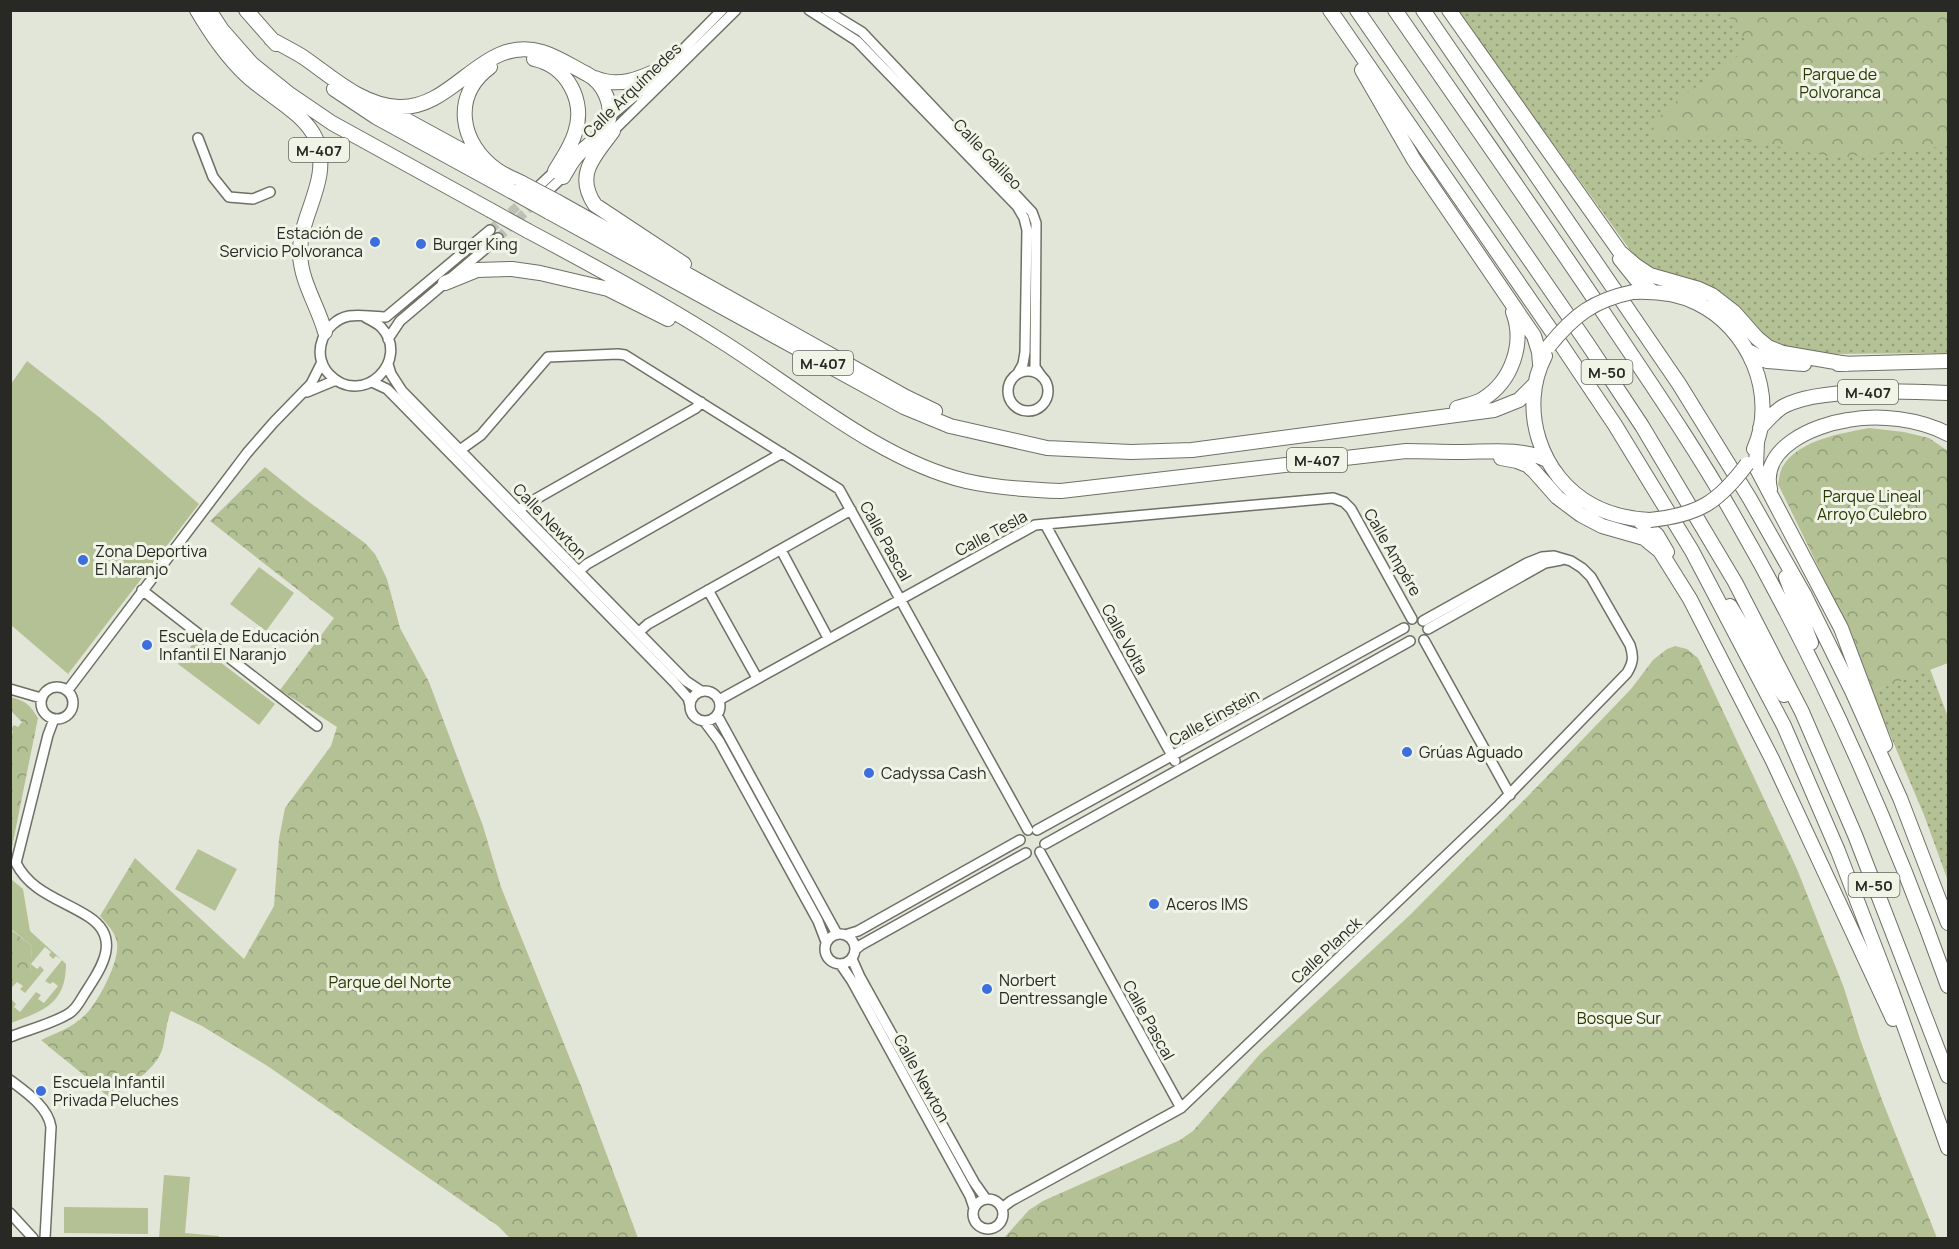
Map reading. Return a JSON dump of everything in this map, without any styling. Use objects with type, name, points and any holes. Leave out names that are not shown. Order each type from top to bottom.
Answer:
[{"type":"highway","name":"M-407","points":[[197,10],[213,38],[246,75],[305,122],[316,141],[322,161],[320,176],[301,242],[300,255],[308,290],[325,332]]},
{"type":"highway","name":"M-407","points":[[208,10],[252,64],[288,93],[332,123],[618,279],[720,339],[866,437],[920,466],[965,481],[1015,490],[1060,491],[1406,451],[1507,451],[1530,453],[1547,460]]},
{"type":"highway","name":"M-407","points":[[246,10],[271,39],[305,70],[376,117],[517,187],[904,407],[950,426],[1047,448],[1118,451],[1192,450],[1494,410],[1519,400],[1534,384]]},
{"type":"highway","points":[[1323,10],[1358,64],[1414,160],[1534,336],[1540,364]]},
{"type":"highway","points":[[1330,10],[1575,366],[1631,451],[1692,551],[1724,597],[1776,681],[1801,727],[1821,755]]},
{"type":"highway","name":"M-50","points":[[1357,10],[1642,426],[1735,582],[1802,712],[1821,755],[1855,836],[1948,1076]]},
{"type":"highway","name":"M-50","points":[[1395,10],[1549,231],[1661,398],[1735,517],[1820,677],[1873,794],[1948,986]]},
{"type":"highway","points":[[1423,10],[1679,384],[1750,499],[1810,606],[1852,691],[1900,798],[1948,923]]},
{"type":"highway","points":[[1449,10],[1620,252],[1635,265],[1658,278],[1688,285],[1712,295],[1734,312],[1756,338],[1768,347],[1783,353],[1847,364]]},
{"type":"highway","name":"M-407","points":[[271,39],[303,57],[337,82],[497,170]]},
{"type":"highway","name":"M-407","points":[[376,103],[401,108],[433,99],[447,92],[481,63],[512,50],[528,49],[542,52],[604,82],[617,84],[637,81],[667,66]]},
{"type":"highway","name":"M-407","points":[[517,187],[482,156],[470,140],[465,123],[465,105],[469,94],[480,76],[498,63],[519,58],[539,60],[549,64],[568,80],[578,104],[579,121],[559,174]]},
{"type":"highway","points":[[559,174],[607,127],[609,105],[595,78]]},
{"type":"highway","name":"M-407","points":[[614,131],[593,159],[587,172],[585,183],[587,194],[595,205],[672,255],[723,295]]},
{"type":"highway","points":[[1561,170],[1629,272],[1652,291]]},
{"type":"highway","name":"M-407","points":[[553,207],[723,295],[906,397],[949,417],[1041,438],[1118,451]]},
{"type":"highway","name":"M-407","points":[[445,283],[477,270],[493,269],[540,273],[576,280],[608,288],[694,334],[720,339]]},
{"type":"highway","points":[[1652,291],[1674,294],[1696,302],[1717,315],[1735,331],[1748,351],[1758,376],[1762,402],[1761,428],[1747,464],[1730,486],[1715,500],[1676,518],[1643,520],[1605,511],[1582,499],[1558,475],[1547,460],[1539,443],[1535,425],[1534,384],[1540,364],[1550,346],[1567,324],[1587,308],[1614,296],[1652,291]]},
{"type":"highway","points":[[1416,421],[1477,402],[1486,397],[1505,379],[1517,344],[1517,327],[1512,304]]},
{"type":"highway","name":"M-407","points":[[1748,351],[1767,361],[1789,364],[1948,361]]},
{"type":"highway","name":"M-407","points":[[1761,428],[1784,406],[1802,400],[1874,392],[1948,393]]},
{"type":"highway","points":[[1919,392],[1948,399]]},
{"type":"highway","points":[[1773,500],[1768,473],[1776,456],[1792,442],[1815,429],[1848,420],[1887,418],[1919,424],[1948,434]]},
{"type":"highway","points":[[1757,442],[1756,467],[1841,628],[1899,783],[1900,798]]},
{"type":"highway","points":[[1457,452],[1508,459],[1527,465],[1557,497],[1581,515],[1602,526],[1644,538],[1660,551],[1690,599]]},
{"type":"highway","points":[[1750,499],[1785,574],[1818,660],[1820,677]]},
{"type":"highway","points":[[1643,520],[1657,536],[1674,564],[1772,759],[1932,1105]]},
{"type":"highway","points":[[1692,551],[1784,726],[1838,851],[1948,1148]]},
{"type":"street","name":"Calle Arquímedes","points":[[609,117],[648,85],[722,10]]},
{"type":"street","name":"Calle Arquímedes","points":[[540,185],[559,174],[614,131],[736,10]]},
{"type":"street","name":"Calle Galileo","points":[[809,10],[857,41],[1017,206],[1024,218],[1027,230],[1025,352],[1023,364],[1018,373]]},
{"type":"street","name":"Calle Galileo","points":[[826,10],[862,32],[1032,212],[1036,223],[1035,367],[1042,377]]},
{"type":"street","points":[[198,138],[213,177],[228,197],[253,199],[270,192]]},
{"type":"street","name":"Calle Arquímedes","points":[[549,190],[559,174]]},
{"type":"street","points":[[68,690],[247,453],[312,384],[321,362],[320,345],[325,332],[339,320],[350,316],[386,318],[490,230]]},
{"type":"street","points":[[388,339],[400,321],[498,238]]},
{"type":"street","points":[[321,362],[336,380],[351,386],[364,385],[379,377],[388,364],[391,350],[388,339],[380,326],[365,317]]},
{"type":"street","name":"Calle Pascal","points":[[460,450],[481,435],[548,357],[625,355],[839,489],[899,599],[1033,830]]},
{"type":"street","name":"Calle Newton","points":[[388,364],[391,374],[402,391],[686,681],[701,691]]},
{"type":"street","points":[[1029,371],[1042,377],[1046,383],[1047,396],[1042,405],[1028,410],[1015,406],[1009,396],[1009,384],[1018,373],[1029,371]]},
{"type":"street","points":[[302,395],[336,380]]},
{"type":"street","name":"Calle Newton","points":[[372,382],[387,389],[395,397],[674,682],[688,698],[690,705]]},
{"type":"street","points":[[519,510],[696,408],[701,402]]},
{"type":"street","points":[[579,571],[587,564],[783,453]]},
{"type":"street","name":"Calle Tesla","points":[[719,700],[1035,525],[1313,499],[1333,498],[1344,502]]},
{"type":"street","name":"Calle Ampére","points":[[1344,502],[1351,508],[1412,619]]},
{"type":"street","points":[[639,632],[648,624],[851,510]]},
{"type":"street","name":"Calle Volta","points":[[1045,524],[1179,768]]},
{"type":"street","points":[[781,550],[828,638]]},
{"type":"street","name":"Calle Planck","points":[[1002,1208],[1181,1108],[1510,795],[1633,664],[1630,645],[1591,577],[1577,564],[1564,560],[1545,563],[1426,625]]},
{"type":"street","points":[[142,590],[317,726]]},
{"type":"street","points":[[708,590],[758,678]]},
{"type":"street","points":[[1424,640],[1410,641],[1405,635],[1404,628],[1408,620],[1421,619],[1426,625],[1424,640],[1510,795]]},
{"type":"street","name":"Calle Einstein","points":[[1033,830],[1173,756],[1404,628]]},
{"type":"street","name":"Calle Einstein","points":[[1042,848],[1179,768],[1410,641]]},
{"type":"street","points":[[53,687],[68,690],[72,697],[72,709],[65,717],[54,719],[46,715],[42,710],[41,698],[44,692],[53,687]]},
{"type":"street","points":[[10,689],[41,698]]},
{"type":"street","points":[[704,721],[717,715],[721,706],[716,694],[709,691],[701,691],[693,696],[690,705],[693,715],[704,721],[719,741],[818,921],[826,942],[826,956],[830,961],[841,965],[861,945],[1026,853],[1033,854],[1042,848],[1043,836],[1033,830],[1020,840],[858,931],[831,936],[826,942]]},
{"type":"street","points":[[717,715],[841,934],[854,943],[854,954]]},
{"type":"street","points":[[10,1037],[70,1013],[100,970],[106,950],[106,940],[91,918],[26,880],[13,863],[54,719]]},
{"type":"street","points":[[1020,840],[1021,847],[1026,853]]},
{"type":"street","name":"Calle Pascal","points":[[1042,848],[1181,1108]]},
{"type":"street","name":"Calle Newton","points":[[854,954],[860,977],[951,1141],[986,1199]]},
{"type":"street","name":"Calle Newton","points":[[841,965],[864,1002],[965,1187],[974,1208]]},
{"type":"street","points":[[10,1080],[38,1104],[50,1119],[45,1239]]},
{"type":"street","points":[[986,1199],[995,1201],[1002,1208],[1003,1213],[1001,1223],[988,1230],[982,1229],[973,1218],[974,1208],[986,1199]]},
{"type":"street","points":[[10,1213],[33,1239]]},
{"type":"green space","points":[[1457,11],[1948,11],[1948,353],[1829,354],[1792,349],[1767,338],[1729,300],[1703,284],[1656,270],[1633,254]]},
{"type":"green space","name":"Parque de Polvoranca","points":[[1725,11],[1948,11],[1948,146],[1838,158],[1723,136],[1649,137],[1664,110],[1736,58],[1745,40]]},
{"type":"green space","name":"Zona Deportiva El Naranjo","points":[[27,361],[99,417],[199,504],[68,674],[11,625],[11,384]]},
{"type":"green space","name":"Parque Lineal Arroyo Culebro","points":[[1869,428],[1904,432],[1929,438],[1948,451],[1948,663],[1872,692],[1829,589],[1778,484],[1783,466],[1799,450],[1822,439]]},
{"type":"green space","name":"Parque del Norte","points":[[265,467],[365,543],[375,554],[387,579],[400,628],[429,682],[483,826],[501,887],[581,1086],[638,1238],[510,1238],[498,1226],[269,1067],[202,1026],[171,1011],[163,1047],[156,1062],[114,1098],[110,1095],[108,1097],[41,1040],[81,1019],[102,991],[112,970],[117,943],[113,932],[100,916],[135,858],[244,959],[274,906],[279,839],[285,808],[331,746],[337,727],[280,690],[334,618],[210,521]]},
{"type":"green space","points":[[259,567],[294,593],[266,631],[230,604]]},
{"type":"green space","points":[[194,642],[275,704],[259,725],[178,664]]},
{"type":"green space","name":"Bosque Sur","points":[[1675,646],[1687,649],[1698,658],[1797,869],[1844,988],[1882,1100],[1937,1238],[1004,1238],[1029,1210],[1043,1201],[1180,1140],[1193,1131],[1260,1054],[1410,915],[1631,689],[1653,660]]},
{"type":"green space","points":[[1930,669],[1948,717],[1948,881],[1924,815],[1872,692]]},
{"type":"green space","points":[[11,697],[27,704],[38,718],[11,852],[10,735],[14,725],[18,727],[22,722],[11,711]]},
{"type":"green space","points":[[198,849],[237,869],[215,911],[175,889]]},
{"type":"green space","points":[[11,879],[23,889],[30,931],[62,960],[56,956],[53,959],[49,955],[51,952],[45,947],[31,964],[37,969],[40,966],[44,970],[25,993],[20,989],[23,986],[17,982],[11,988],[11,982],[30,973],[32,946],[11,929]]},
{"type":"green space","points":[[10,929],[32,946],[30,974],[11,982]]},
{"type":"green space","points":[[62,960],[66,964],[65,978],[57,997],[42,1010],[11,1023],[12,1000],[16,1004],[14,1007],[20,1012],[36,992],[41,995],[38,999],[44,1003],[58,986],[53,982],[50,984],[45,981]]},
{"type":"green space","points":[[164,1175],[190,1177],[185,1233],[219,1236],[219,1238],[159,1238]]},
{"type":"green space","points":[[64,1207],[148,1208],[148,1234],[64,1233]]},
{"type":"tunnel","points":[[490,230],[528,197]]},
{"type":"tunnel","points":[[498,238],[538,200]]},
{"type":"place","name":"Estación de Servicio Polvoranca","points":[[375,242]]},
{"type":"place","name":"Burger King","points":[[421,244]]},
{"type":"place","name":"Zona Deportiva El Naranjo","points":[[83,560]]},
{"type":"place","name":"Escuela de Educación Infantil El Naranjo","points":[[147,645]]},
{"type":"place","name":"Grúas Aguado","points":[[1407,752]]},
{"type":"place","name":"Cadyssa Cash","points":[[869,773]]},
{"type":"place","name":"Aceros IMS","points":[[1154,904]]},
{"type":"place","name":"Norbert Dentressangle","points":[[987,989]]},
{"type":"place","name":"Escuela Infantil Privada Peluches","points":[[41,1091]]}]
